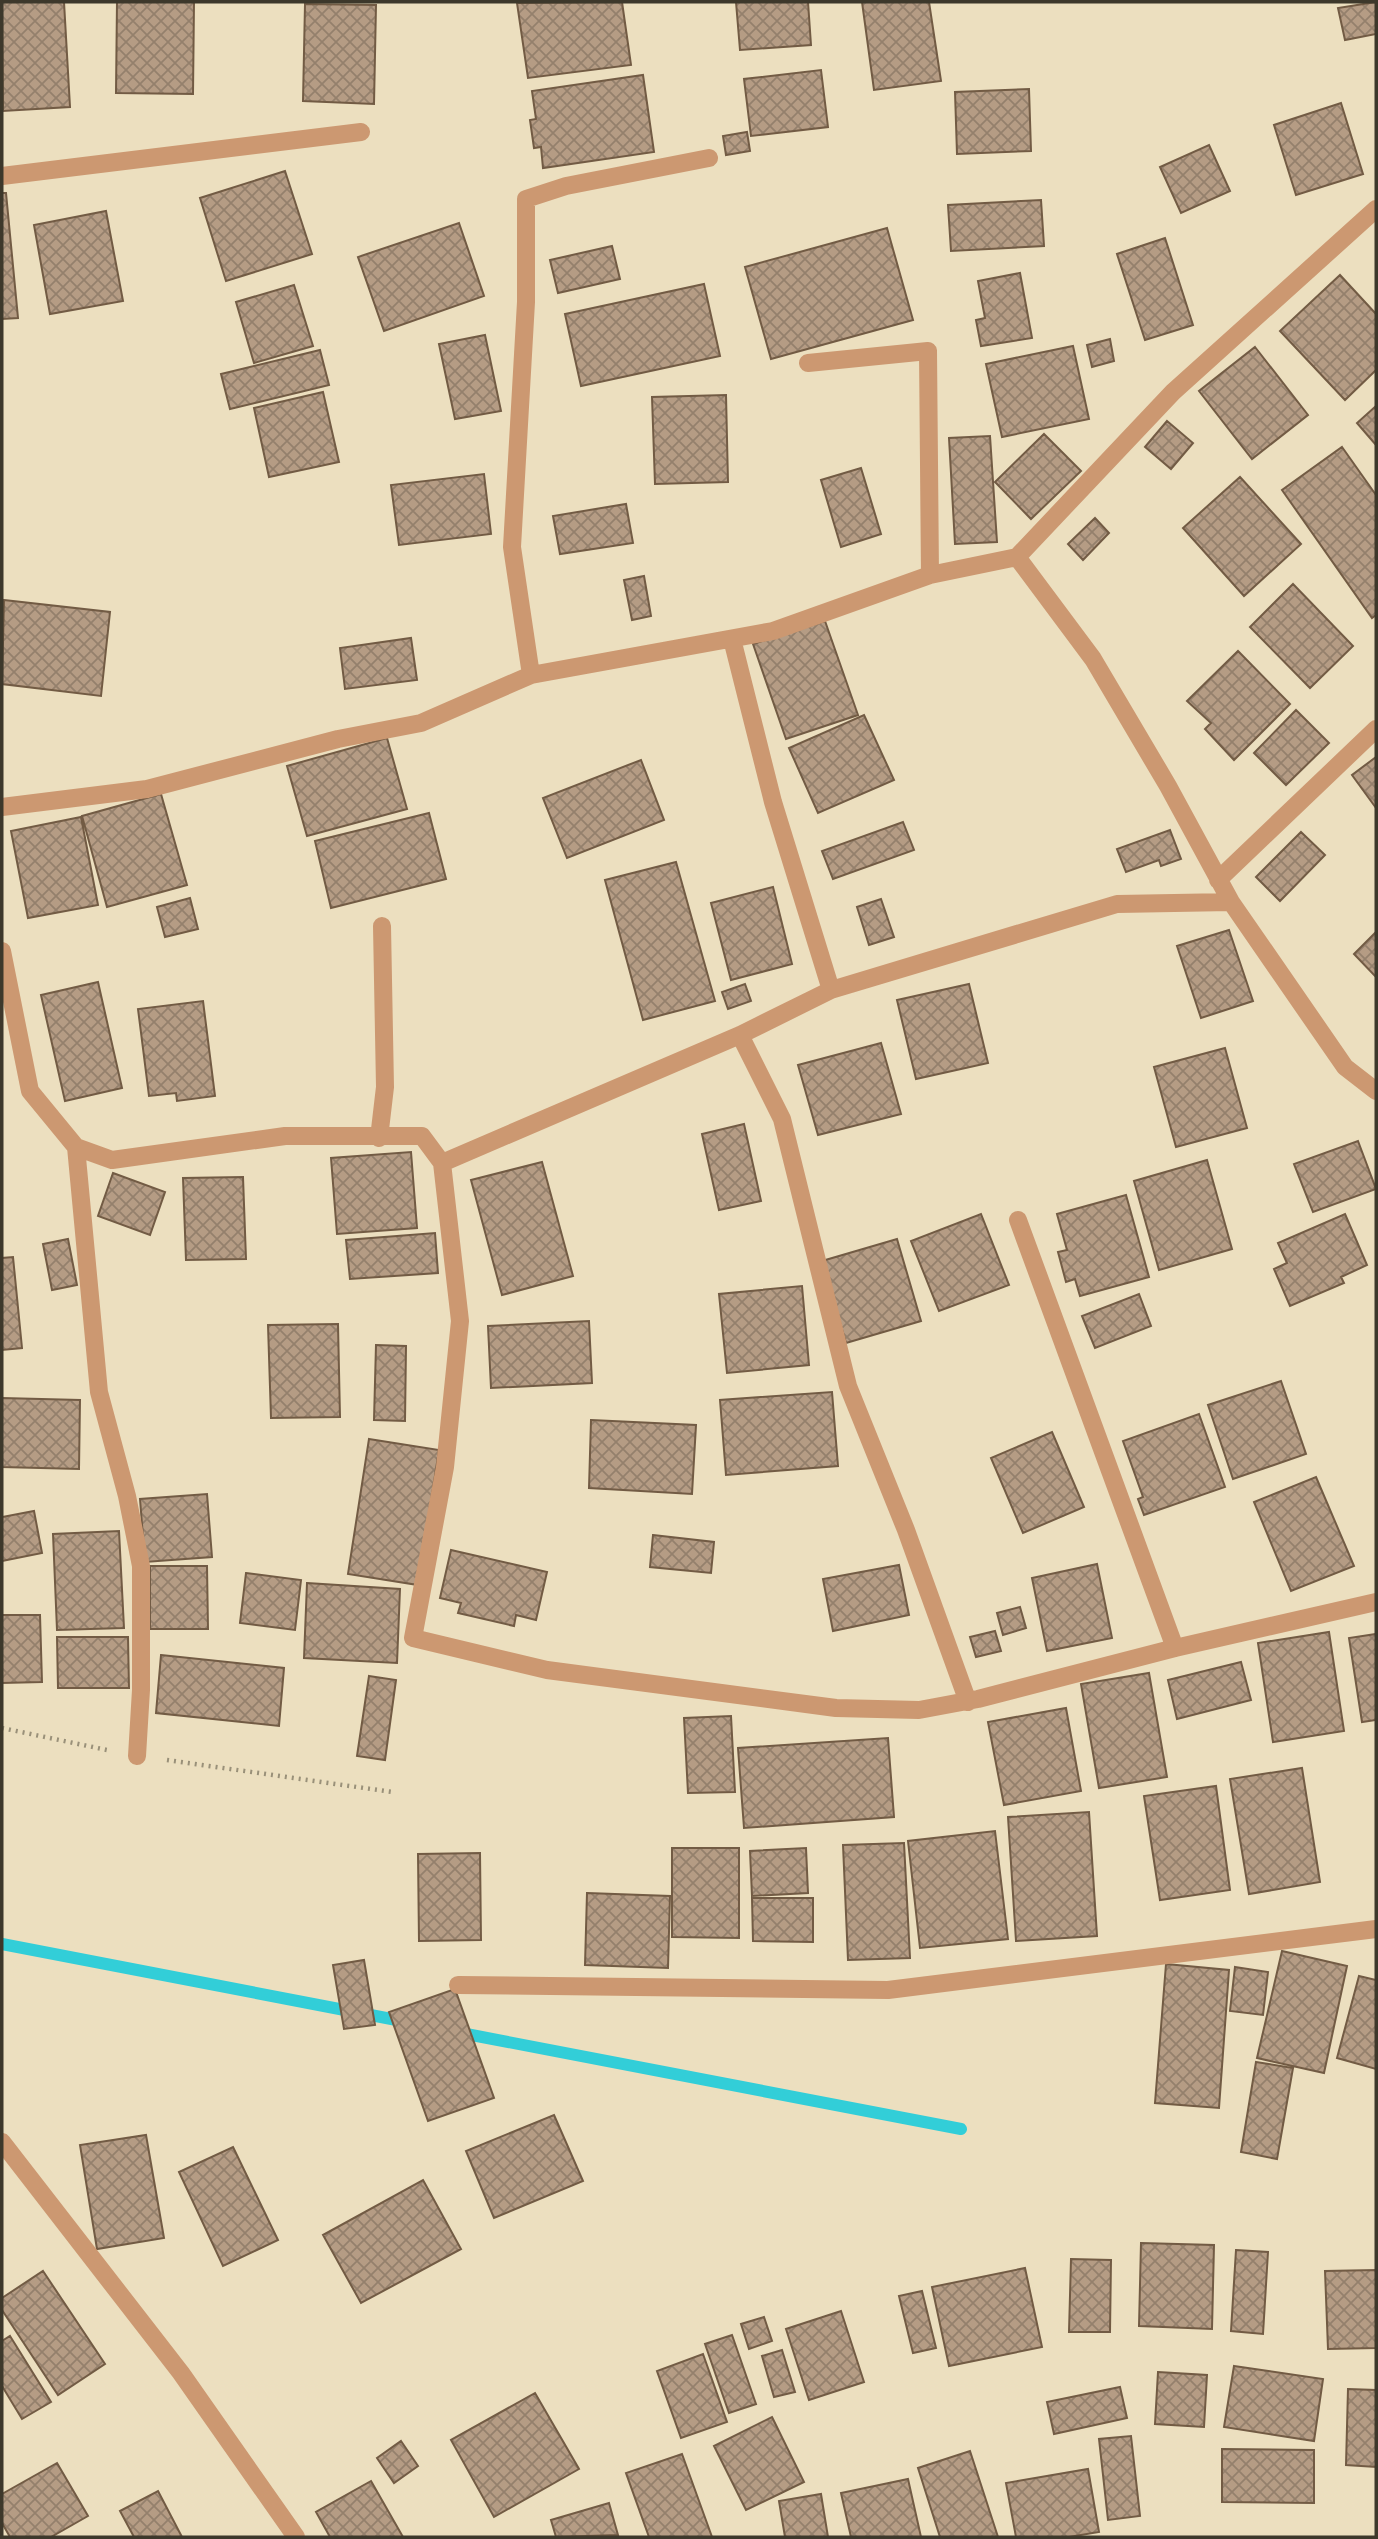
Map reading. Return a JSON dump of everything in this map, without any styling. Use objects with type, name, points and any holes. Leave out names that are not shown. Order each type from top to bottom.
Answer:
[{"type":"street","points":[[2,176],[361,132]]},
{"type":"street","points":[[531,675],[512,547],[526,302],[526,199],[566,186],[709,158]]},
{"type":"street","points":[[2,807],[147,789],[338,739],[421,723],[531,675],[773,631],[929,575],[1017,557],[1173,392],[1376,209]]},
{"type":"street","points":[[808,363],[928,351],[929,575]]},
{"type":"street","points":[[1017,557],[1093,659],[1168,786],[1231,902],[1345,1067],[1376,1091]]},
{"type":"street","points":[[732,639],[773,802],[831,990]]},
{"type":"street","points":[[1218,880],[1376,729]]},
{"type":"street","points":[[442,1163],[740,1035],[831,990],[1117,904],[1231,902]]},
{"type":"street","points":[[379,1138],[385,1087],[382,926]]},
{"type":"street","points":[[2,951],[30,1091],[76,1147],[112,1160],[285,1136],[422,1136],[442,1163],[460,1321],[444,1467],[413,1638],[547,1670],[836,1708],[919,1710],[968,1702],[1175,1648],[1376,1602]]},
{"type":"street","points":[[740,1035],[782,1119],[848,1386],[906,1530],[968,1702]]},
{"type":"street","points":[[76,1147],[99,1392],[127,1496],[141,1566],[141,1690],[137,1756]]},
{"type":"street","points":[[1018,1220],[1175,1648]]},
{"type":"street","points":[[458,1985],[888,1990],[1376,1929]]},
{"type":"street","points":[[2,2142],[181,2373],[296,2537]]},
{"type":"path","points":[[2,1728],[137,1756],[392,1792]]},
{"type":"building","points":[[2,2],[64,2],[70,107],[3,111]]},
{"type":"building","points":[[117,2],[194,2],[193,94],[116,93]]},
{"type":"building","points":[[622,2],[631,65],[528,78],[517,3]]},
{"type":"building","points":[[736,2],[808,2],[811,45],[740,50]]},
{"type":"building","points":[[862,2],[929,2],[941,81],[874,90]]},
{"type":"building","points":[[1376,2],[1376,34],[1345,40],[1338,8]]},
{"type":"building","points":[[305,4],[376,5],[374,104],[303,101]]},
{"type":"building","points":[[821,70],[828,127],[751,136],[744,79]]},
{"type":"building","points":[[643,75],[654,152],[543,168],[541,147],[534,148],[530,120],[536,119],[532,91]]},
{"type":"building","points":[[1029,89],[1031,151],[957,154],[955,92]]},
{"type":"building","points":[[1341,103],[1363,174],[1296,195],[1274,125]]},
{"type":"building","points":[[747,132],[750,151],[726,155],[723,136]]},
{"type":"building","points":[[1209,145],[1230,191],[1181,213],[1160,167]]},
{"type":"building","points":[[285,171],[312,254],[226,281],[200,198]]},
{"type":"building","points":[[2,193],[6,193],[18,318],[2,319]]},
{"type":"building","points":[[1041,200],[1044,246],[951,251],[948,205]]},
{"type":"building","points":[[106,211],[123,301],[50,314],[34,225]]},
{"type":"building","points":[[459,223],[484,296],[384,331],[358,257]]},
{"type":"building","points":[[887,228],[913,320],[771,359],[745,267]]},
{"type":"building","points":[[1165,238],[1193,325],[1145,340],[1117,254]]},
{"type":"building","points":[[612,246],[620,279],[558,293],[550,260]]},
{"type":"building","points":[[1020,273],[1032,338],[981,346],[976,320],[985,318],[978,281]]},
{"type":"building","points":[[1340,275],[1376,314],[1376,370],[1345,400],[1280,331]]},
{"type":"building","points":[[704,284],[720,356],[581,386],[565,314]]},
{"type":"building","points":[[294,285],[313,346],[254,363],[236,302]]},
{"type":"building","points":[[485,335],[501,411],[455,419],[439,344]]},
{"type":"building","points":[[1110,339],[1114,361],[1092,367],[1087,345]]},
{"type":"building","points":[[1073,346],[1089,419],[1002,437],[986,364]]},
{"type":"building","points":[[1255,347],[1308,415],[1252,459],[1199,391]]},
{"type":"building","points":[[320,350],[329,385],[230,409],[221,374]]},
{"type":"building","points":[[323,392],[339,462],[269,477],[254,408]]},
{"type":"building","points":[[726,395],[728,482],[655,484],[652,397]]},
{"type":"building","points":[[1376,406],[1376,445],[1357,423]]},
{"type":"building","points":[[1167,421],[1193,443],[1171,469],[1145,447]]},
{"type":"building","points":[[1044,434],[1081,471],[1031,519],[995,482]]},
{"type":"building","points":[[990,436],[997,542],[955,544],[949,438]]},
{"type":"building","points":[[1342,447],[1376,495],[1376,615],[1372,618],[1282,490]]},
{"type":"building","points":[[861,468],[881,534],[841,547],[821,480]]},
{"type":"building","points":[[484,474],[491,534],[399,545],[391,485]]},
{"type":"building","points":[[1240,477],[1301,544],[1244,596],[1183,528]]},
{"type":"building","points":[[626,504],[633,543],[560,554],[553,516]]},
{"type":"building","points":[[1095,518],[1109,533],[1083,560],[1068,544]]},
{"type":"building","points":[[644,576],[651,616],[632,620],[624,580]]},
{"type":"building","points":[[1293,584],[1353,646],[1310,688],[1250,627]]},
{"type":"building","points":[[4,600],[110,612],[101,696],[2,684]]},
{"type":"building","points":[[825,621],[858,715],[786,739],[753,644]]},
{"type":"building","points":[[411,638],[417,680],[345,689],[340,648]]},
{"type":"building","points":[[1238,651],[1290,704],[1234,760],[1205,729],[1211,723],[1187,701]]},
{"type":"building","points":[[1296,710],[1329,743],[1286,785],[1254,753]]},
{"type":"building","points":[[864,715],[894,780],[818,813],[789,748]]},
{"type":"building","points":[[387,738],[407,809],[307,836],[287,766]]},
{"type":"building","points":[[1376,757],[1376,808],[1352,775]]},
{"type":"building","points":[[641,760],[664,820],[567,858],[543,798]]},
{"type":"building","points":[[161,794],[187,885],[107,907],[82,816]]},
{"type":"building","points":[[429,813],[446,879],[331,908],[315,841]]},
{"type":"building","points":[[81,817],[98,905],[28,918],[11,831]]},
{"type":"building","points":[[903,822],[914,850],[833,879],[822,851]]},
{"type":"building","points":[[1170,830],[1181,859],[1161,866],[1159,860],[1126,872],[1117,849]]},
{"type":"building","points":[[1301,832],[1325,855],[1280,901],[1256,877]]},
{"type":"building","points":[[676,862],[715,1001],[643,1020],[605,880]]},
{"type":"building","points":[[773,887],[792,964],[731,980],[711,903]]},
{"type":"building","points":[[190,898],[198,929],[165,937],[157,907]]},
{"type":"building","points":[[881,899],[894,937],[869,945],[857,907]]},
{"type":"building","points":[[1229,930],[1253,1001],[1201,1018],[1177,946]]},
{"type":"building","points":[[1376,932],[1376,977],[1354,954]]},
{"type":"building","points":[[98,982],[122,1088],[65,1101],[41,995]]},
{"type":"building","points":[[745,984],[751,1001],[728,1009],[722,992]]},
{"type":"building","points":[[969,984],[988,1063],[916,1079],[897,1000]]},
{"type":"building","points":[[203,1001],[215,1096],[177,1101],[176,1093],[149,1096],[138,1009]]},
{"type":"building","points":[[881,1043],[901,1114],[818,1135],[798,1065]]},
{"type":"building","points":[[1225,1048],[1247,1128],[1176,1147],[1154,1067]]},
{"type":"building","points":[[744,1124],[761,1201],[719,1210],[702,1134]]},
{"type":"building","points":[[1358,1141],[1376,1189],[1313,1212],[1294,1164]]},
{"type":"building","points":[[411,1152],[417,1228],[337,1234],[331,1158]]},
{"type":"building","points":[[1207,1160],[1232,1249],[1159,1270],[1134,1181]]},
{"type":"building","points":[[542,1162],[573,1276],[502,1295],[471,1180]]},
{"type":"building","points":[[113,1173],[165,1192],[150,1235],[98,1216]]},
{"type":"building","points":[[243,1177],[246,1259],[186,1260],[183,1178]]},
{"type":"building","points":[[1126,1195],[1149,1277],[1080,1296],[1075,1279],[1066,1282],[1058,1252],[1067,1250],[1057,1214]]},
{"type":"building","points":[[981,1214],[1009,1285],[939,1311],[911,1241]]},
{"type":"building","points":[[1345,1214],[1367,1265],[1341,1277],[1344,1283],[1290,1306],[1274,1269],[1287,1263],[1278,1243]]},
{"type":"building","points":[[435,1233],[438,1273],[350,1279],[346,1240]]},
{"type":"building","points":[[68,1239],[77,1285],[52,1290],[43,1244]]},
{"type":"building","points":[[897,1239],[921,1321],[846,1343],[822,1261]]},
{"type":"building","points":[[13,1257],[22,1348],[2,1350],[2,1258]]},
{"type":"building","points":[[802,1286],[809,1365],[727,1373],[719,1294]]},
{"type":"building","points":[[1139,1294],[1151,1326],[1095,1348],[1082,1316]]},
{"type":"building","points":[[589,1321],[592,1383],[491,1388],[488,1326]]},
{"type":"building","points":[[338,1324],[340,1417],[271,1418],[268,1325]]},
{"type":"building","points":[[376,1345],[406,1346],[405,1421],[374,1420]]},
{"type":"building","points":[[1281,1381],[1306,1454],[1233,1479],[1208,1405]]},
{"type":"building","points":[[832,1392],[838,1466],[726,1475],[720,1400]]},
{"type":"building","points":[[2,1398],[80,1400],[79,1469],[2,1467]]},
{"type":"building","points":[[1199,1414],[1225,1487],[1144,1515],[1138,1499],[1143,1497],[1123,1441]]},
{"type":"building","points":[[591,1420],[696,1425],[692,1494],[589,1488]]},
{"type":"building","points":[[1052,1432],[1084,1507],[1023,1533],[991,1458]]},
{"type":"building","points":[[369,1439],[439,1450],[418,1585],[348,1574]]},
{"type":"building","points":[[1316,1477],[1354,1566],[1291,1591],[1254,1502]]},
{"type":"building","points":[[207,1494],[212,1557],[145,1562],[140,1499]]},
{"type":"building","points":[[34,1511],[42,1553],[2,1561],[2,1517]]},
{"type":"building","points":[[119,1531],[124,1628],[57,1630],[53,1534]]},
{"type":"building","points":[[653,1535],[714,1542],[711,1573],[650,1567]]},
{"type":"building","points":[[451,1550],[547,1572],[536,1620],[516,1615],[514,1626],[458,1613],[461,1603],[440,1598]]},
{"type":"building","points":[[1097,1564],[1112,1638],[1047,1651],[1032,1578]]},
{"type":"building","points":[[899,1565],[909,1615],[833,1631],[823,1579]]},
{"type":"building","points":[[150,1566],[207,1566],[208,1629],[150,1629]]},
{"type":"building","points":[[246,1573],[301,1580],[295,1630],[240,1623]]},
{"type":"building","points":[[307,1583],[400,1589],[397,1663],[304,1658]]},
{"type":"building","points":[[1020,1607],[1026,1628],[1003,1635],[997,1613]]},
{"type":"building","points":[[2,1615],[40,1615],[42,1682],[2,1683]]},
{"type":"building","points":[[995,1631],[1001,1651],[976,1657],[970,1637]]},
{"type":"building","points":[[1329,1632],[1344,1731],[1273,1742],[1258,1643]]},
{"type":"building","points":[[1376,1634],[1376,1720],[1362,1722],[1349,1638]]},
{"type":"building","points":[[57,1637],[128,1637],[129,1688],[58,1688]]},
{"type":"building","points":[[161,1655],[284,1668],[279,1726],[156,1713]]},
{"type":"building","points":[[1241,1662],[1251,1700],[1177,1719],[1168,1680]]},
{"type":"building","points":[[1149,1673],[1167,1777],[1099,1788],[1081,1684]]},
{"type":"building","points":[[369,1676],[396,1680],[385,1760],[357,1756]]},
{"type":"building","points":[[1066,1708],[1081,1791],[1004,1805],[988,1722]]},
{"type":"building","points":[[731,1716],[735,1792],[688,1793],[684,1718]]},
{"type":"building","points":[[888,1738],[894,1817],[744,1828],[738,1748]]},
{"type":"building","points":[[1302,1768],[1320,1882],[1249,1894],[1230,1779]]},
{"type":"building","points":[[1216,1786],[1230,1890],[1160,1900],[1144,1796]]},
{"type":"building","points":[[1089,1812],[1097,1936],[1016,1941],[1008,1817]]},
{"type":"building","points":[[995,1831],[1008,1939],[920,1948],[908,1841]]},
{"type":"building","points":[[904,1843],[910,1958],[848,1960],[843,1845]]},
{"type":"building","points":[[672,1848],[739,1848],[739,1938],[672,1937]]},
{"type":"building","points":[[806,1848],[808,1893],[752,1896],[750,1851]]},
{"type":"building","points":[[480,1853],[481,1940],[419,1941],[418,1854]]},
{"type":"building","points":[[587,1893],[670,1896],[668,1968],[585,1965]]},
{"type":"building","points":[[752,1898],[813,1898],[813,1942],[753,1941]]},
{"type":"building","points":[[1282,1951],[1347,1966],[1324,2073],[1257,2058]]},
{"type":"building","points":[[364,1960],[375,2025],[344,2029],[333,1965]]},
{"type":"building","points":[[1166,1964],[1229,1970],[1219,2108],[1155,2103]]},
{"type":"building","points":[[1235,1967],[1268,1972],[1263,2015],[1230,2011]]},
{"type":"building","points":[[1359,1976],[1376,1980],[1376,2069],[1337,2058]]},
{"type":"building","points":[[455,1989],[494,2098],[428,2121],[389,2012]]},
{"type":"building","points":[[1256,2062],[1293,2068],[1277,2159],[1241,2152]]},
{"type":"building","points":[[554,2115],[583,2181],[494,2218],[466,2151]]},
{"type":"building","points":[[146,2135],[164,2238],[97,2249],[80,2145]]},
{"type":"building","points":[[233,2147],[278,2240],[223,2266],[179,2172]]},
{"type":"building","points":[[423,2180],[461,2249],[361,2303],[323,2235]]},
{"type":"building","points":[[1141,2243],[1214,2245],[1212,2329],[1139,2326]]},
{"type":"building","points":[[1236,2250],[1268,2252],[1263,2334],[1231,2331]]},
{"type":"building","points":[[1071,2259],[1111,2260],[1110,2332],[1069,2332]]},
{"type":"building","points":[[1025,2268],[1042,2347],[949,2366],[932,2287]]},
{"type":"building","points":[[1376,2270],[1376,2348],[1328,2349],[1325,2271]]},
{"type":"building","points":[[43,2271],[105,2364],[58,2395],[2,2310],[2,2298]]},
{"type":"building","points":[[922,2291],[936,2348],[913,2353],[899,2296]]},
{"type":"building","points":[[841,2311],[864,2382],[809,2400],[786,2329]]},
{"type":"building","points":[[764,2317],[772,2341],[749,2349],[741,2324]]},
{"type":"building","points":[[732,2335],[756,2404],[729,2413],[705,2344]]},
{"type":"building","points":[[10,2336],[51,2402],[22,2419],[2,2386],[2,2341]]},
{"type":"building","points":[[782,2350],[795,2392],[774,2397],[762,2356]]},
{"type":"building","points":[[703,2354],[727,2422],[681,2438],[657,2371]]},
{"type":"building","points":[[1234,2366],[1323,2379],[1314,2441],[1224,2427]]},
{"type":"building","points":[[1158,2372],[1207,2375],[1204,2427],[1155,2424]]},
{"type":"building","points":[[1120,2387],[1127,2418],[1054,2434],[1047,2402]]},
{"type":"building","points":[[1348,2389],[1376,2390],[1376,2467],[1346,2465]]},
{"type":"building","points":[[535,2393],[579,2469],[494,2517],[451,2440]]},
{"type":"building","points":[[772,2417],[804,2482],[746,2510],[714,2446]]},
{"type":"building","points":[[1131,2436],[1140,2516],[1108,2520],[1099,2439]]},
{"type":"building","points":[[401,2441],[418,2466],[394,2483],[377,2458]]},
{"type":"building","points":[[1222,2449],[1314,2450],[1314,2503],[1222,2502]]},
{"type":"building","points":[[970,2451],[998,2537],[940,2537],[918,2468]]},
{"type":"building","points":[[682,2454],[712,2537],[649,2537],[626,2473]]},
{"type":"building","points":[[57,2463],[88,2516],[51,2537],[10,2537],[2,2523],[2,2494]]},
{"type":"building","points":[[1088,2469],[1099,2532],[1069,2537],[1016,2537],[1006,2483]]},
{"type":"building","points":[[908,2479],[921,2537],[851,2537],[841,2493]]},
{"type":"building","points":[[371,2481],[403,2537],[330,2537],[316,2512]]},
{"type":"building","points":[[158,2491],[182,2537],[134,2537],[120,2511]]},
{"type":"building","points":[[821,2494],[828,2537],[785,2537],[779,2501]]},
{"type":"building","points":[[609,2503],[618,2535],[556,2537],[551,2520]]},
{"type":"waterway","points":[[2,1944],[407,2022]]},
{"type":"waterway","points":[[456,2032],[961,2129]]}]
